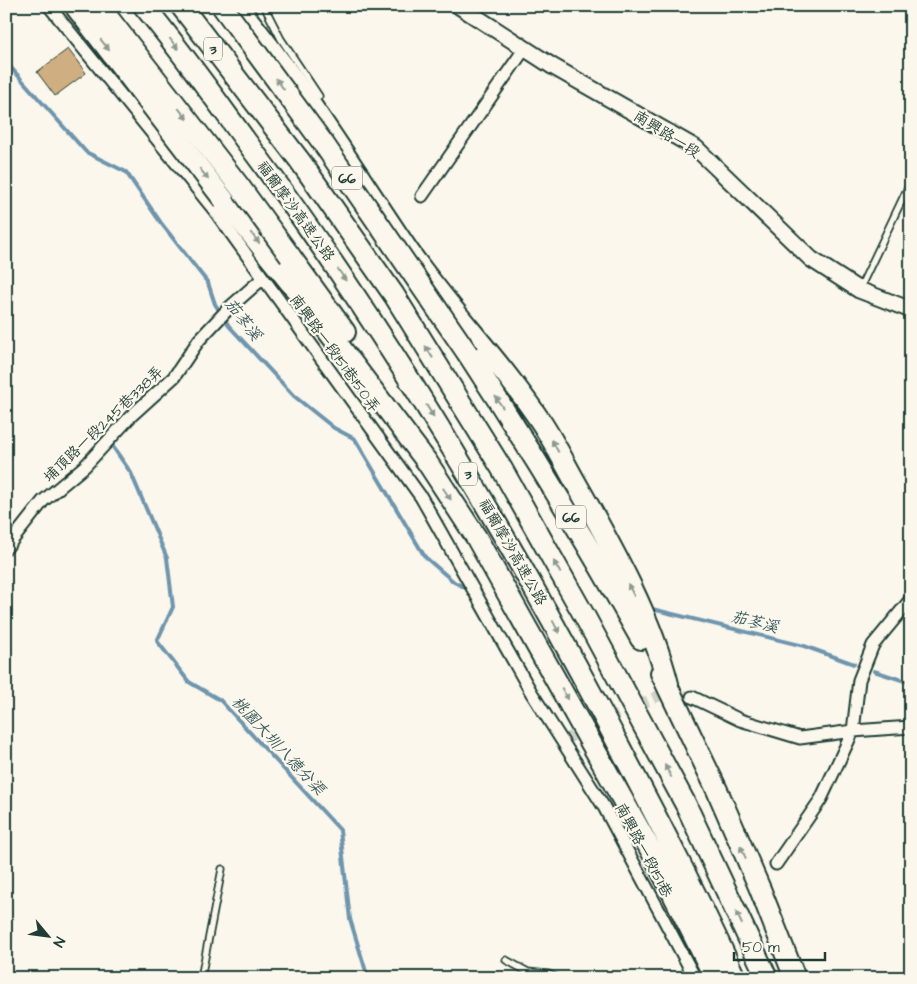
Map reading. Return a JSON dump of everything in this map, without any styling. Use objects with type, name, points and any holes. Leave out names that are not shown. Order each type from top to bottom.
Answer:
[{"type":"highway","points":[[75,6],[224,200],[309,306],[427,462]]},
{"type":"highway","points":[[99,6],[239,186],[372,372],[476,537],[514,603],[653,854],[715,978]]},
{"type":"highway","name":"福爾摩沙高速公路","points":[[144,6],[306,222],[385,339],[454,452],[535,586],[670,841],[735,978]]},
{"type":"highway","name":"福爾摩沙高速公路","points":[[182,6],[300,161],[394,295],[502,469],[590,626],[677,788],[767,978]]},
{"type":"highway","name":"66","points":[[222,6],[322,143],[468,354],[526,442],[589,546],[668,684]]},
{"type":"highway","points":[[237,6],[274,52],[339,144],[410,253],[543,425],[598,522],[638,604],[661,656],[668,684],[760,889],[794,978]]},
{"type":"highway","points":[[247,6],[274,52]]},
{"type":"street","name":"南興路一段151巷150弄","points":[[49,6],[205,198],[421,497],[531,692],[563,740]]},
{"type":"street","name":"南興路一段","points":[[459,6],[525,48],[696,148],[811,259],[859,290],[911,310]]},
{"type":"street","points":[[422,196],[525,48]]},
{"type":"street","name":"埔頂路一段245巷338弄","points":[[6,548],[44,502],[85,466],[131,416],[174,377],[199,340],[229,308],[262,279]]},
{"type":"street","points":[[776,864],[821,799],[853,731],[859,680],[873,645],[911,599]]},
{"type":"street","points":[[692,697],[740,720],[800,738],[853,731],[911,728]]},
{"type":"street","name":"南興路一段151巷","points":[[563,740],[604,807],[695,978]]},
{"type":"lane","points":[[264,6],[281,39],[319,96]]},
{"type":"lane","points":[[859,290],[911,181]]},
{"type":"lane","points":[[201,978],[222,868]]},
{"type":"lane","points":[[506,960],[528,972],[548,974],[558,978]]},
{"type":"building","points":[[68,49],[86,73],[55,96],[37,72]]},
{"type":"waterway","name":"茄苳溪","points":[[6,62],[86,152],[126,172],[161,223],[208,283],[215,304],[229,326],[294,396],[334,428],[355,439],[425,557],[454,582],[466,588]]},
{"type":"waterway","name":"桃園大圳八德分渠","points":[[111,444],[131,473],[167,558],[173,607],[157,641],[189,682],[220,700],[340,830],[350,919],[368,978]]},
{"type":"waterway","name":"茄苳溪","points":[[648,608],[804,646],[854,664]]},
{"type":"waterway","name":"茄苳溪","points":[[874,671],[911,683]]},
{"type":"tunnel","points":[[563,740],[667,692],[692,697]]}]
